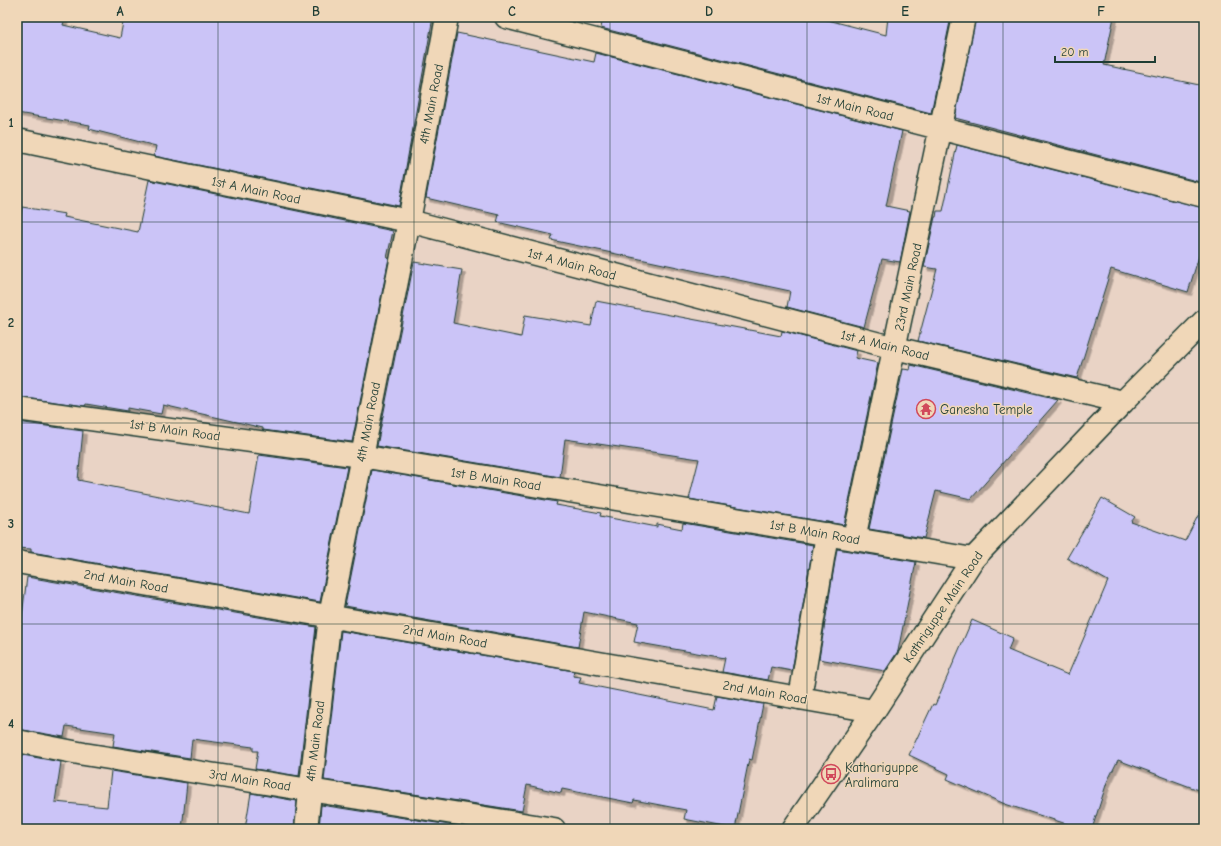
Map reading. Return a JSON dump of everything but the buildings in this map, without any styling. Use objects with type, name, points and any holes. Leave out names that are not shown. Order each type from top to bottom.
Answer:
[{"type":"street","name":"4th Main Road","points":[[306,829],[330,616],[409,221],[447,17]]},
{"type":"street","name":"1st Main Road","points":[[506,17],[1204,196]]},
{"type":"street","name":"23rd Main Road","points":[[854,539],[964,17]]},
{"type":"street","name":"1st A Main Road","points":[[17,140],[409,221],[895,348],[1123,402]]},
{"type":"street","name":"Kathriguppe Main Road","points":[[794,829],[874,711],[973,559],[1123,402],[1204,322]]},
{"type":"street","name":"1st B Main Road","points":[[17,408],[361,456],[973,559]]},
{"type":"street","points":[[800,698],[827,534]]},
{"type":"street","name":"2nd Main Road","points":[[17,562],[874,711]]},
{"type":"street","name":"3rd Main Road","points":[[17,741],[84,754],[554,829]]},
{"type":"place","name":"Ganesha Temple","points":[[926,409]]},
{"type":"place","name":"Kathariguppe Aralimara","points":[[831,774]]}]
